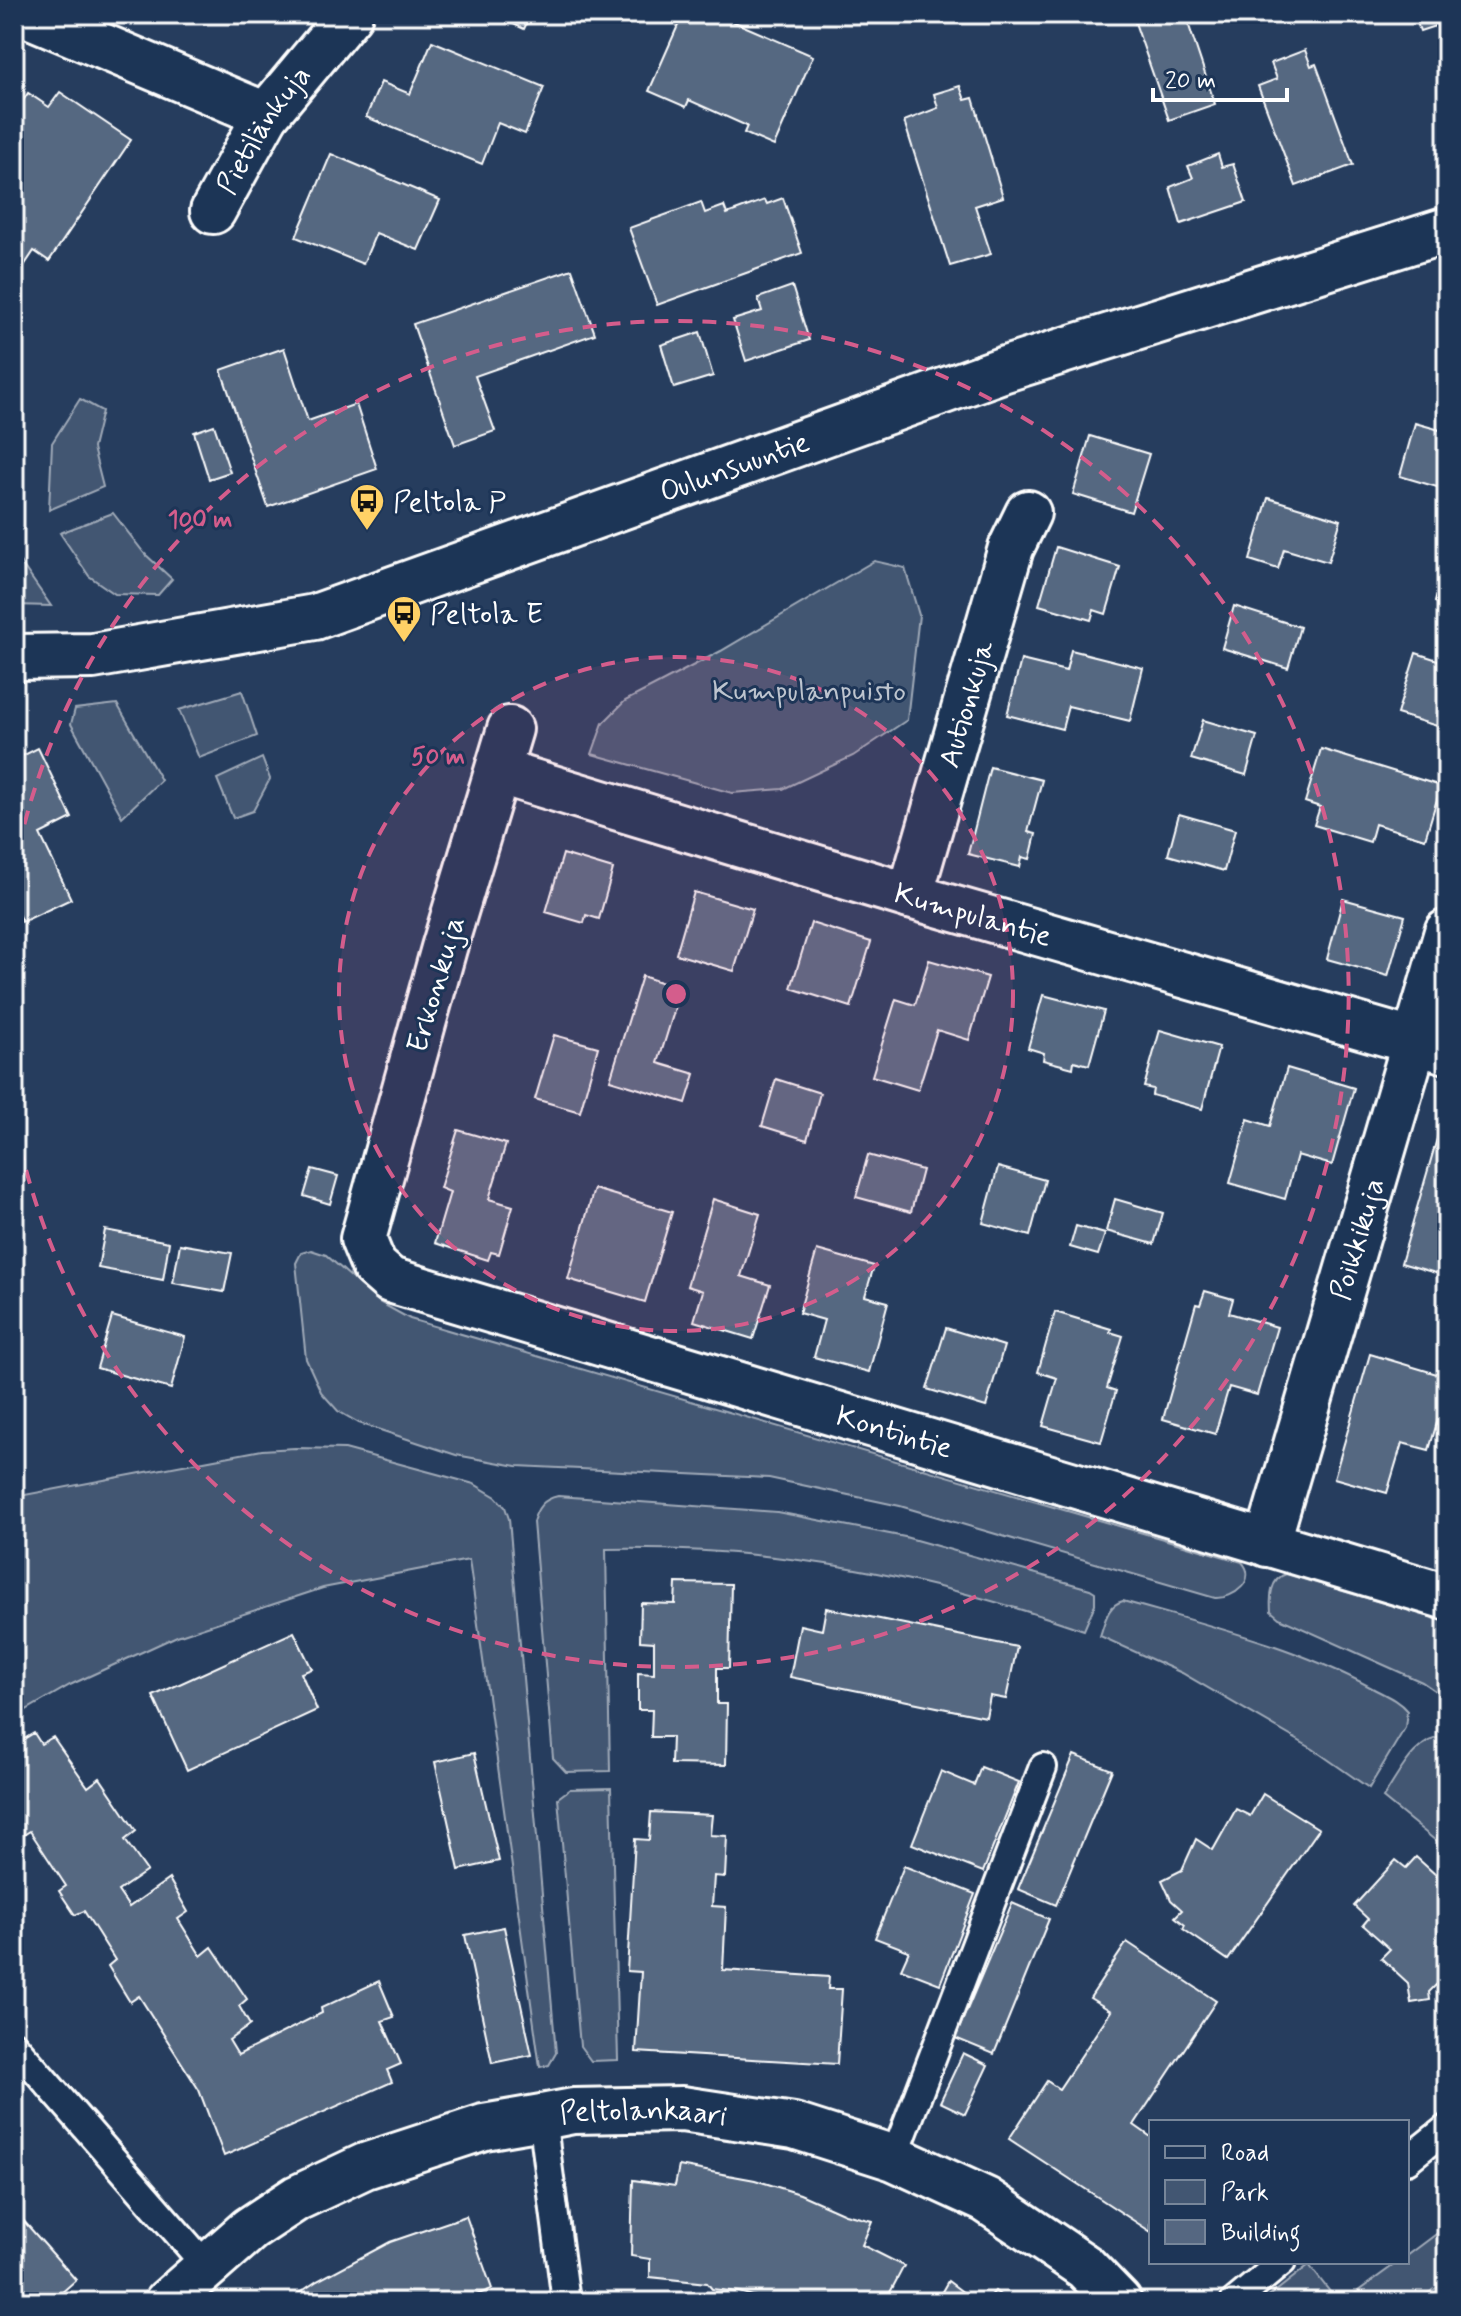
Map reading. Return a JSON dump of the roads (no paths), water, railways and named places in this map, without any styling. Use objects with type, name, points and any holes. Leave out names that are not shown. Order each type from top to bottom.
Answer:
[{"type":"street","points":[[26,14],[266,115]]},
{"type":"street","name":"Pietilänkuja","points":[[213,211],[266,115],[350,14]]},
{"type":"street","name":"Oulunsuuntie","points":[[14,657],[93,656],[315,617],[1002,370],[1447,230]]},
{"type":"street","name":"Autionkuja","points":[[910,896],[1011,548],[1028,513]]},
{"type":"street","name":"Erkonkuja","points":[[363,1239],[444,948],[500,772],[510,729]]},
{"type":"street","name":"Kumpulantie","points":[[500,772],[910,896],[1432,1046]]},
{"type":"street","name":"Poikkikuja","points":[[1267,1544],[1432,1046],[1447,932]]},
{"type":"street","name":"Kontintie","points":[[363,1239],[374,1266],[390,1280],[1447,1597]]},
{"type":"street","name":"Peltolankaari","points":[[167,2302],[250,2229],[297,2198],[365,2166],[484,2127],[573,2111],[682,2109],[794,2126],[894,2158],[986,2200],[1085,2267],[1119,2302]]},
{"type":"lane","points":[[894,2158],[1043,1767]]},
{"type":"lane","points":[[14,2045],[207,2267]]},
{"type":"lane","points":[[542,2117],[566,2302]]},
{"type":"lane","points":[[1409,2158],[1447,2128]]},
{"type":"lane","points":[[1234,2302],[1280,2264]]},
{"type":"place","name":"Peltola P","points":[[367,532]]},
{"type":"place","name":"Peltola E","points":[[404,644]]},
{"type":"park label","name":"Kumpulanpuisto","points":[[809,690]]}]
